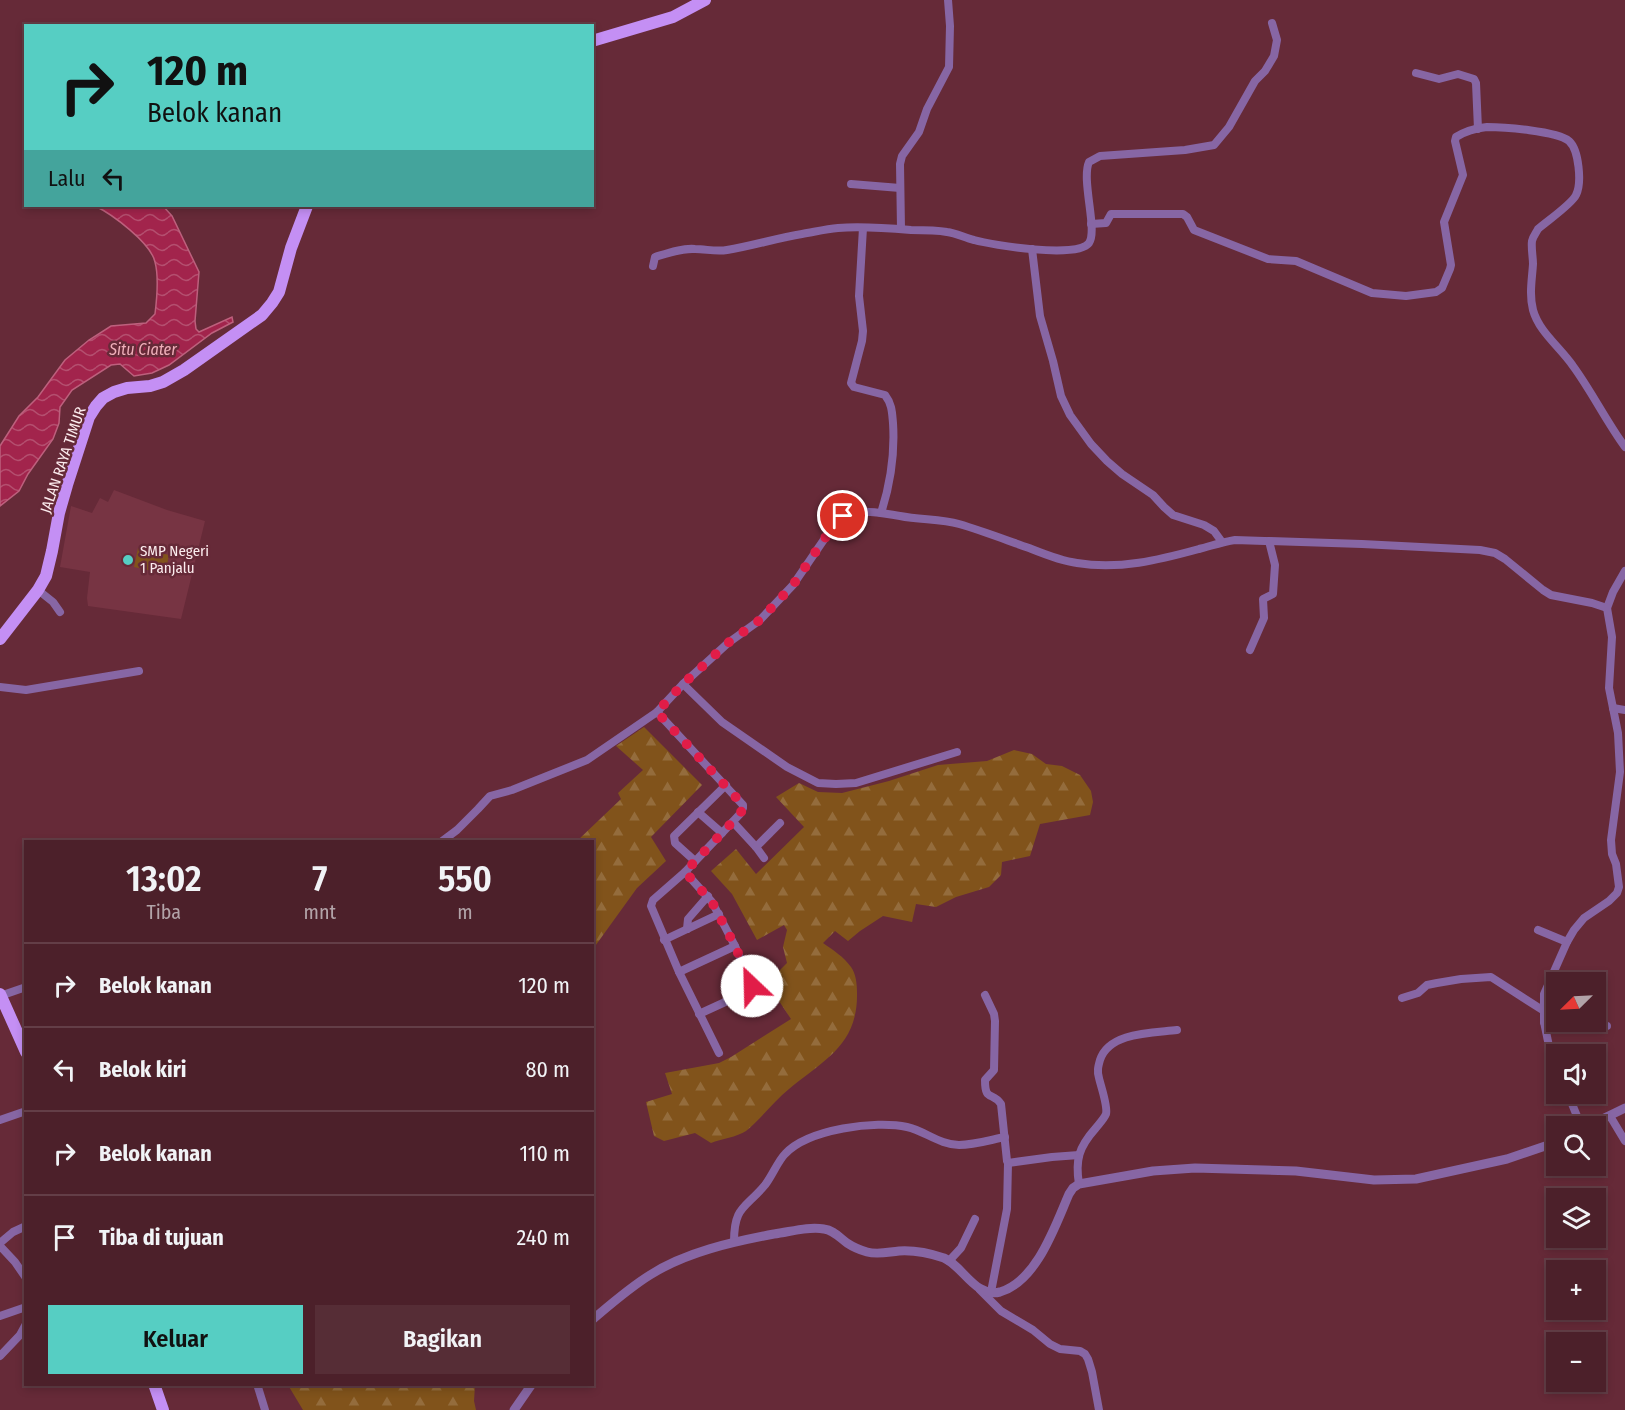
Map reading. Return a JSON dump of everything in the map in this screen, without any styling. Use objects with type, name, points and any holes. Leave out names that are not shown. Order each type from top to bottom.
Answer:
[{"type":"main road","points":[[594,40],[673,17],[705,0]]},
{"type":"main road","name":"JALAN RAYA TIMUR","points":[[0,639],[46,576],[67,485],[90,417],[96,406],[114,392],[163,382],[184,370],[262,315],[279,292],[291,248],[307,207]]},
{"type":"main road","points":[[0,995],[24,1048]]},
{"type":"main road","points":[[155,1386],[163,1410]]},
{"type":"street","points":[[901,229],[900,164],[902,156],[919,132],[927,110],[949,67],[948,0]]},
{"type":"street","points":[[652,266],[655,257],[671,252],[692,248],[716,251],[749,247],[838,228],[948,232],[975,241],[1032,249],[1083,248],[1090,242],[1087,171],[1089,162],[1100,156],[1185,150],[1214,145],[1229,127],[1255,81],[1265,71],[1274,56],[1277,40],[1272,23]]},
{"type":"street","points":[[1416,73],[1436,79],[1458,74],[1474,79],[1478,129]]},
{"type":"street","points":[[1091,224],[1106,223],[1111,214],[1183,214],[1188,217],[1194,230],[1268,259],[1296,261],[1366,291],[1406,296],[1432,294],[1442,288],[1450,265],[1444,222],[1463,172],[1455,139],[1458,135],[1485,127],[1518,129],[1560,136],[1572,145],[1579,173],[1579,183],[1575,197],[1538,229],[1532,242],[1533,311],[1543,329],[1591,392],[1625,447]]},
{"type":"street","points":[[851,184],[900,188]]},
{"type":"street","points":[[863,228],[859,296],[863,331],[851,383],[854,387],[885,395],[891,405],[893,466],[889,489],[881,513]]},
{"type":"street","points":[[1032,249],[1040,316],[1061,396],[1071,415],[1091,444],[1115,467],[1153,495],[1173,515],[1204,525],[1214,531],[1222,542]]},
{"type":"street","points":[[444,840],[457,830],[490,796],[512,790],[587,760],[657,712],[683,684],[728,643],[760,620],[793,585],[838,519],[848,513],[881,513],[956,524],[1050,556],[1075,563],[1102,566],[1149,562],[1235,540],[1480,550],[1505,559],[1551,595],[1607,608]]},
{"type":"street","points":[[1250,650],[1264,618],[1263,598],[1273,594],[1275,565],[1269,541]]},
{"type":"street","points":[[1549,1044],[1544,1022],[1544,994],[1567,942],[1584,918],[1609,901],[1617,893],[1619,887],[1611,840],[1620,772],[1618,733],[1609,677],[1612,637],[1607,608],[1625,571]]},
{"type":"street","points":[[38,590],[53,602],[60,612]]},
{"type":"street","points":[[0,687],[26,690],[139,671]]},
{"type":"street","points":[[683,684],[722,722],[787,767],[818,783],[856,783],[957,752]]},
{"type":"street","points":[[1613,708],[1625,710]]},
{"type":"street","points":[[657,712],[743,805],[742,811],[733,822],[685,872],[651,903],[664,940],[719,1053]]},
{"type":"street","points":[[695,861],[673,839],[674,836],[726,785]]},
{"type":"street","points":[[698,812],[722,833]]},
{"type":"street","points":[[733,822],[764,858]]},
{"type":"street","points":[[756,847],[780,823]]},
{"type":"street","points":[[685,872],[708,896],[752,984],[747,992],[699,1014]]},
{"type":"street","points":[[687,929],[688,919],[708,896]]},
{"type":"street","points":[[664,940],[718,914]]},
{"type":"street","points":[[1538,930],[1567,942]]},
{"type":"street","points":[[679,972],[735,946]]},
{"type":"street","points":[[1402,998],[1437,983],[1491,977],[1544,1011]]},
{"type":"street","points":[[0,995],[24,988]]},
{"type":"street","points":[[985,995],[995,1021],[994,1070],[985,1080],[985,1090],[988,1096],[1000,1101],[1008,1163],[1007,1209],[991,1292]]},
{"type":"street","points":[[1544,1022],[1581,1029],[1607,1026]]},
{"type":"street","points":[[1079,1184],[1077,1170],[1079,1155],[1085,1140],[1106,1115],[1097,1070],[1102,1053],[1111,1043],[1124,1038],[1177,1030]]},
{"type":"street","points":[[1606,1118],[1625,1108]]},
{"type":"street","points":[[0,1120],[24,1112]]},
{"type":"street","points":[[1610,1116],[1625,1140]]},
{"type":"street","points":[[737,1241],[734,1230],[736,1216],[765,1185],[785,1154],[796,1146],[829,1131],[882,1124],[910,1128],[940,1142],[958,1145],[1005,1137]]},
{"type":"street","points":[[979,1289],[998,1292],[1017,1283],[1026,1274],[1047,1245],[1069,1194],[1079,1184],[1153,1171],[1195,1168],[1296,1171],[1374,1180],[1416,1179],[1508,1159],[1546,1146]]},
{"type":"street","points":[[1008,1163],[1079,1155]]},
{"type":"street","points":[[949,1261],[961,1248],[975,1219]]},
{"type":"street","points":[[24,1227],[16,1230],[0,1245],[24,1275]]},
{"type":"street","points":[[594,1318],[636,1284],[684,1258],[737,1241],[813,1228],[826,1229],[847,1243],[868,1252],[913,1251],[949,1261],[1001,1311],[1033,1330],[1050,1344],[1085,1354],[1092,1372],[1099,1410]]},
{"type":"street","points":[[0,1316],[24,1307]]},
{"type":"street","points":[[0,1356],[24,1328]]},
{"type":"street","points":[[258,1386],[265,1410]]},
{"type":"street","points":[[514,1410],[531,1386]]},
{"type":"shaded area","name":"SMP Negeri 1 Panjalu","points":[[114,490],[167,510],[205,521],[181,619],[88,606],[90,572],[60,567],[71,506],[92,513],[100,498],[108,502]]},
{"type":"green space","points":[[138,548],[169,555],[165,574],[134,567]]},
{"type":"green space","points":[[644,727],[702,785],[651,837],[666,861],[637,888],[594,948],[594,840],[578,840],[621,799],[618,793],[643,770],[616,746]]},
{"type":"green space","points":[[1014,750],[1032,754],[1046,764],[1062,766],[1080,775],[1091,791],[1093,802],[1090,815],[1040,824],[1030,856],[1002,862],[1001,875],[989,887],[956,897],[936,907],[916,904],[912,922],[883,916],[848,941],[835,931],[823,943],[851,967],[856,979],[857,993],[852,1026],[837,1050],[783,1094],[751,1127],[742,1133],[711,1143],[695,1133],[664,1141],[654,1136],[646,1102],[672,1094],[665,1073],[719,1063],[791,1019],[768,982],[787,963],[783,947],[787,930],[784,925],[757,940],[732,894],[711,871],[736,849],[756,874],[804,827],[776,797],[799,783],[818,792],[842,793],[938,765],[987,761]]},
{"type":"green space","points":[[289,1386],[475,1386],[476,1410],[303,1410]]},
{"type":"water","name":"Situ Ciater","points":[[97,207],[164,207],[172,216],[199,272],[196,329],[199,332],[232,317],[233,322],[212,333],[169,365],[152,373],[134,376],[120,364],[111,365],[72,390],[60,407],[59,423],[53,439],[19,491],[0,506],[0,446],[19,416],[38,397],[65,360],[89,340],[111,326],[146,323],[155,314],[157,274],[152,254],[139,238],[111,215]]},
{"type":"place","name":"SMP Negeri 1 Panjalu","points":[[128,560]]},
{"type":"route","points":[[752,986],[735,946],[712,902],[685,872],[740,814],[743,808],[742,802],[657,712],[683,684],[728,643],[760,620],[793,585],[838,519],[843,516]]}]
